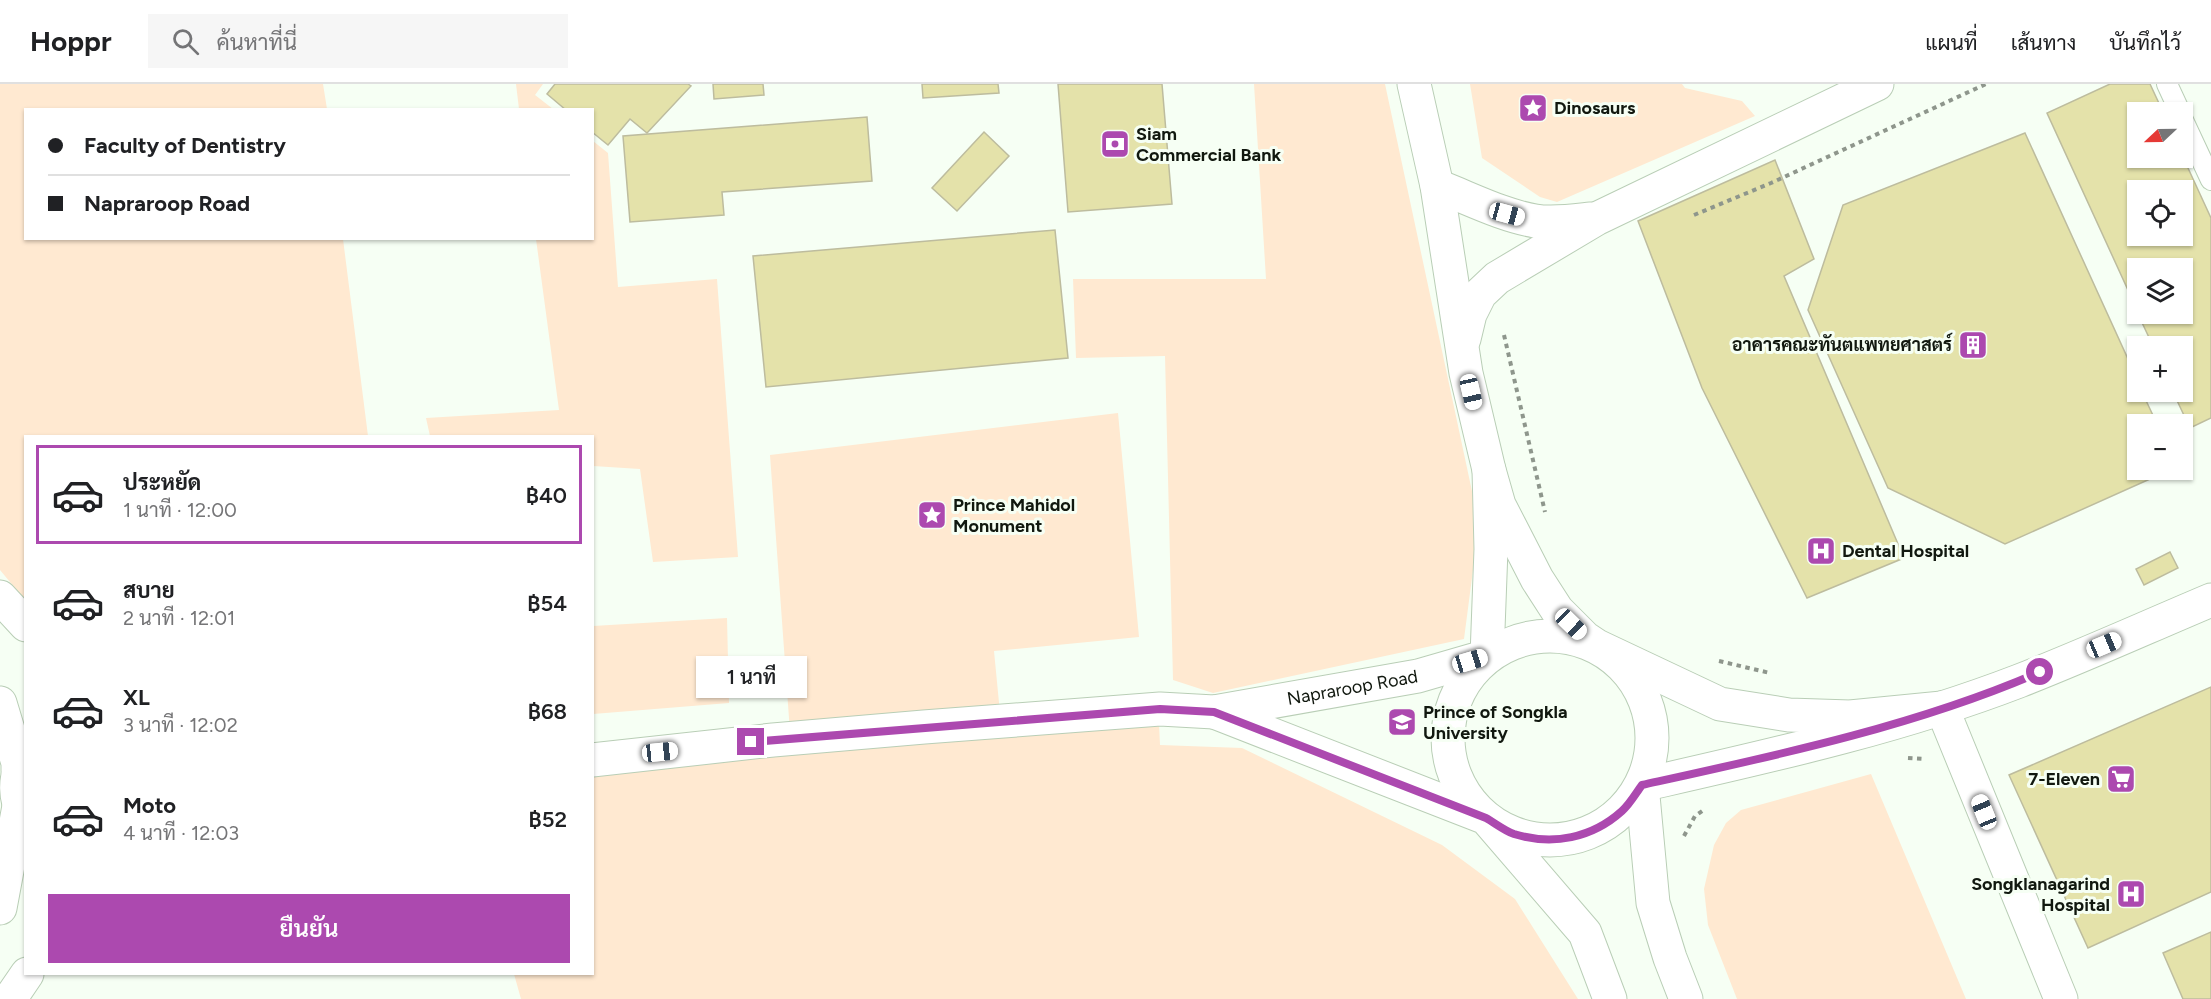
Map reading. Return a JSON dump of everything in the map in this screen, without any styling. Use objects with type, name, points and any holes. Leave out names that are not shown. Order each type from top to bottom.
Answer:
[{"type":"street","points":[[1414,84],[1437,186],[1466,373],[1499,505],[1537,579],[1557,610],[1586,638],[1622,665],[1641,691],[1651,721],[1652,754],[1642,785],[1624,809],[1600,828],[1572,838],[1542,840],[1512,834],[1486,818]]},
{"type":"street","points":[[1463,347],[1470,314],[1480,294],[1497,278],[1596,219],[1877,84]]},
{"type":"street","points":[[1437,186],[1507,214],[1536,221],[1563,222],[1596,219]]},
{"type":"street","points":[[1487,656],[1491,549],[1489,470]]},
{"type":"street","points":[[0,597],[24,623]]},
{"type":"street","points":[[1642,785],[1861,732],[1942,708],[2019,681],[2211,600]]},
{"type":"street","points":[[1610,999],[1585,933],[1465,795],[1452,767],[1448,736],[1452,706],[1466,678],[1487,656],[1512,642],[1541,635],[1569,636],[1596,646],[1720,704],[1789,715],[1850,717],[1942,708]]},
{"type":"street","name":"Napraroop Road","points":[[594,760],[774,740],[924,727],[1160,709],[1214,712],[1418,676],[1487,656]]},
{"type":"street","points":[[0,703],[18,763],[22,762],[16,790],[22,815],[0,908]]},
{"type":"street","points":[[1942,708],[2061,999]]},
{"type":"street","name":"Napraroop Road","points":[[1214,712],[1486,818]]},
{"type":"street","points":[[1642,785],[1653,903],[1686,999]]},
{"type":"street","points":[[10,999],[26,975]]},
{"type":"lane","points":[[2167,84],[2175,102]]},
{"type":"lane","points":[[2193,142],[2211,180]]},
{"type":"path","points":[[1687,218],[1771,183],[1986,84]]},
{"type":"path","points":[[1503,326],[1509,363],[1548,521]]},
{"type":"path","points":[[1718,661],[1776,674]]},
{"type":"path","points":[[1900,757],[1933,760]]},
{"type":"path","points":[[1681,845],[1688,826],[1695,816],[1710,806]]},
{"type":"shaded area","points":[[0,84],[323,84],[327,108],[24,108],[24,240],[343,240],[368,435],[24,435],[24,599],[0,570]]},
{"type":"shaded area","points":[[516,84],[543,84],[535,95],[552,108],[519,108]]},
{"type":"shaded area","points":[[1254,84],[1385,84],[1479,524],[1464,639],[1213,693],[1173,680],[1165,356],[1076,358],[1073,279],[1266,279]]},
{"type":"shaded area","points":[[1470,84],[1682,84],[1685,88],[1742,101],[1755,116],[1557,202],[1540,197],[1482,158]]},
{"type":"shaded area","points":[[594,142],[608,153],[618,287],[717,279],[738,557],[653,562],[640,469],[594,466],[594,435],[430,435],[426,418],[559,410],[536,240],[594,240]]},
{"type":"shaded area","points":[[1118,413],[1139,637],[994,651],[1000,713],[790,732],[770,455]]},
{"type":"shaded area","points":[[727,618],[729,703],[594,714],[594,626]]},
{"type":"shaded area","points":[[1159,724],[1160,745],[1242,748],[1442,845],[1515,899],[1578,999],[521,999],[514,975],[594,975],[594,777],[718,758]]},
{"type":"shaded area","points":[[1871,774],[1966,999],[1737,999],[1708,925],[1704,889],[1714,845],[1726,823],[1741,810]]},
{"type":"building","points":[[555,84],[688,84],[691,86],[647,133],[630,119],[608,145],[594,134],[594,108],[564,108],[547,94]]},
{"type":"building","points":[[713,84],[763,84],[764,95],[714,99]]},
{"type":"building","points":[[922,84],[998,84],[999,93],[923,98]]},
{"type":"building","name":"Siam Commercial Bank","points":[[1058,84],[1162,84],[1172,204],[1068,212]]},
{"type":"building","points":[[2110,84],[2150,84],[2158,102],[2127,102],[2127,168],[2188,168],[2211,218],[2211,418],[2193,427],[2193,414],[2183,414],[2178,402],[2193,402],[2193,336],[2148,336],[2143,324],[2193,324],[2193,258],[2127,258],[2127,288],[2047,113]]},
{"type":"building","points":[[867,117],[872,181],[722,192],[724,215],[630,222],[623,136]]},
{"type":"building","points":[[984,132],[1009,156],[957,211],[932,188]]},
{"type":"building","name":"อาคารคณะทันตแพทยศาสตร์","points":[[2025,133],[2127,357],[2127,402],[2147,402],[2152,414],[2127,414],[2127,480],[2148,480],[2005,544],[1888,488],[1808,310],[1843,205]]},
{"type":"building","points":[[1775,160],[1814,259],[1784,276],[1904,558],[1807,598],[1702,388],[1638,221]]},
{"type":"building","points":[[1055,230],[1068,358],[766,387],[753,256]]},
{"type":"building","points":[[2170,552],[2178,568],[2144,585],[2136,569]]},
{"type":"building","name":"Songklanagarind Hospital","points":[[2211,687],[2211,892],[2088,948],[2009,775]]},
{"type":"building","points":[[2211,932],[2211,999],[2183,999],[2163,953]]},
{"type":"place","name":"Dinosaurs","points":[[1533,108]]},
{"type":"place","name":"Siam Commercial Bank","points":[[1115,144]]},
{"type":"place","name":"อาคารคณะทันตแพทยศาสตร์","points":[[1973,345]]},
{"type":"place","name":"Prince Mahidol Monument","points":[[932,515]]},
{"type":"place","name":"Dental Hospital","points":[[1821,551]]},
{"type":"place","name":"Prince of Songkla University","points":[[1402,722]]},
{"type":"place","name":"7-Eleven","points":[[2121,779]]},
{"type":"place","name":"Songklanagarind Hospital","points":[[2131,894]]},
{"type":"route","points":[[751,742],[1160,709],[1214,712],[1486,818],[1512,834],[1542,840],[1572,838],[1600,828],[1624,809],[1642,785],[1861,732],[1968,699],[2040,672]]}]
